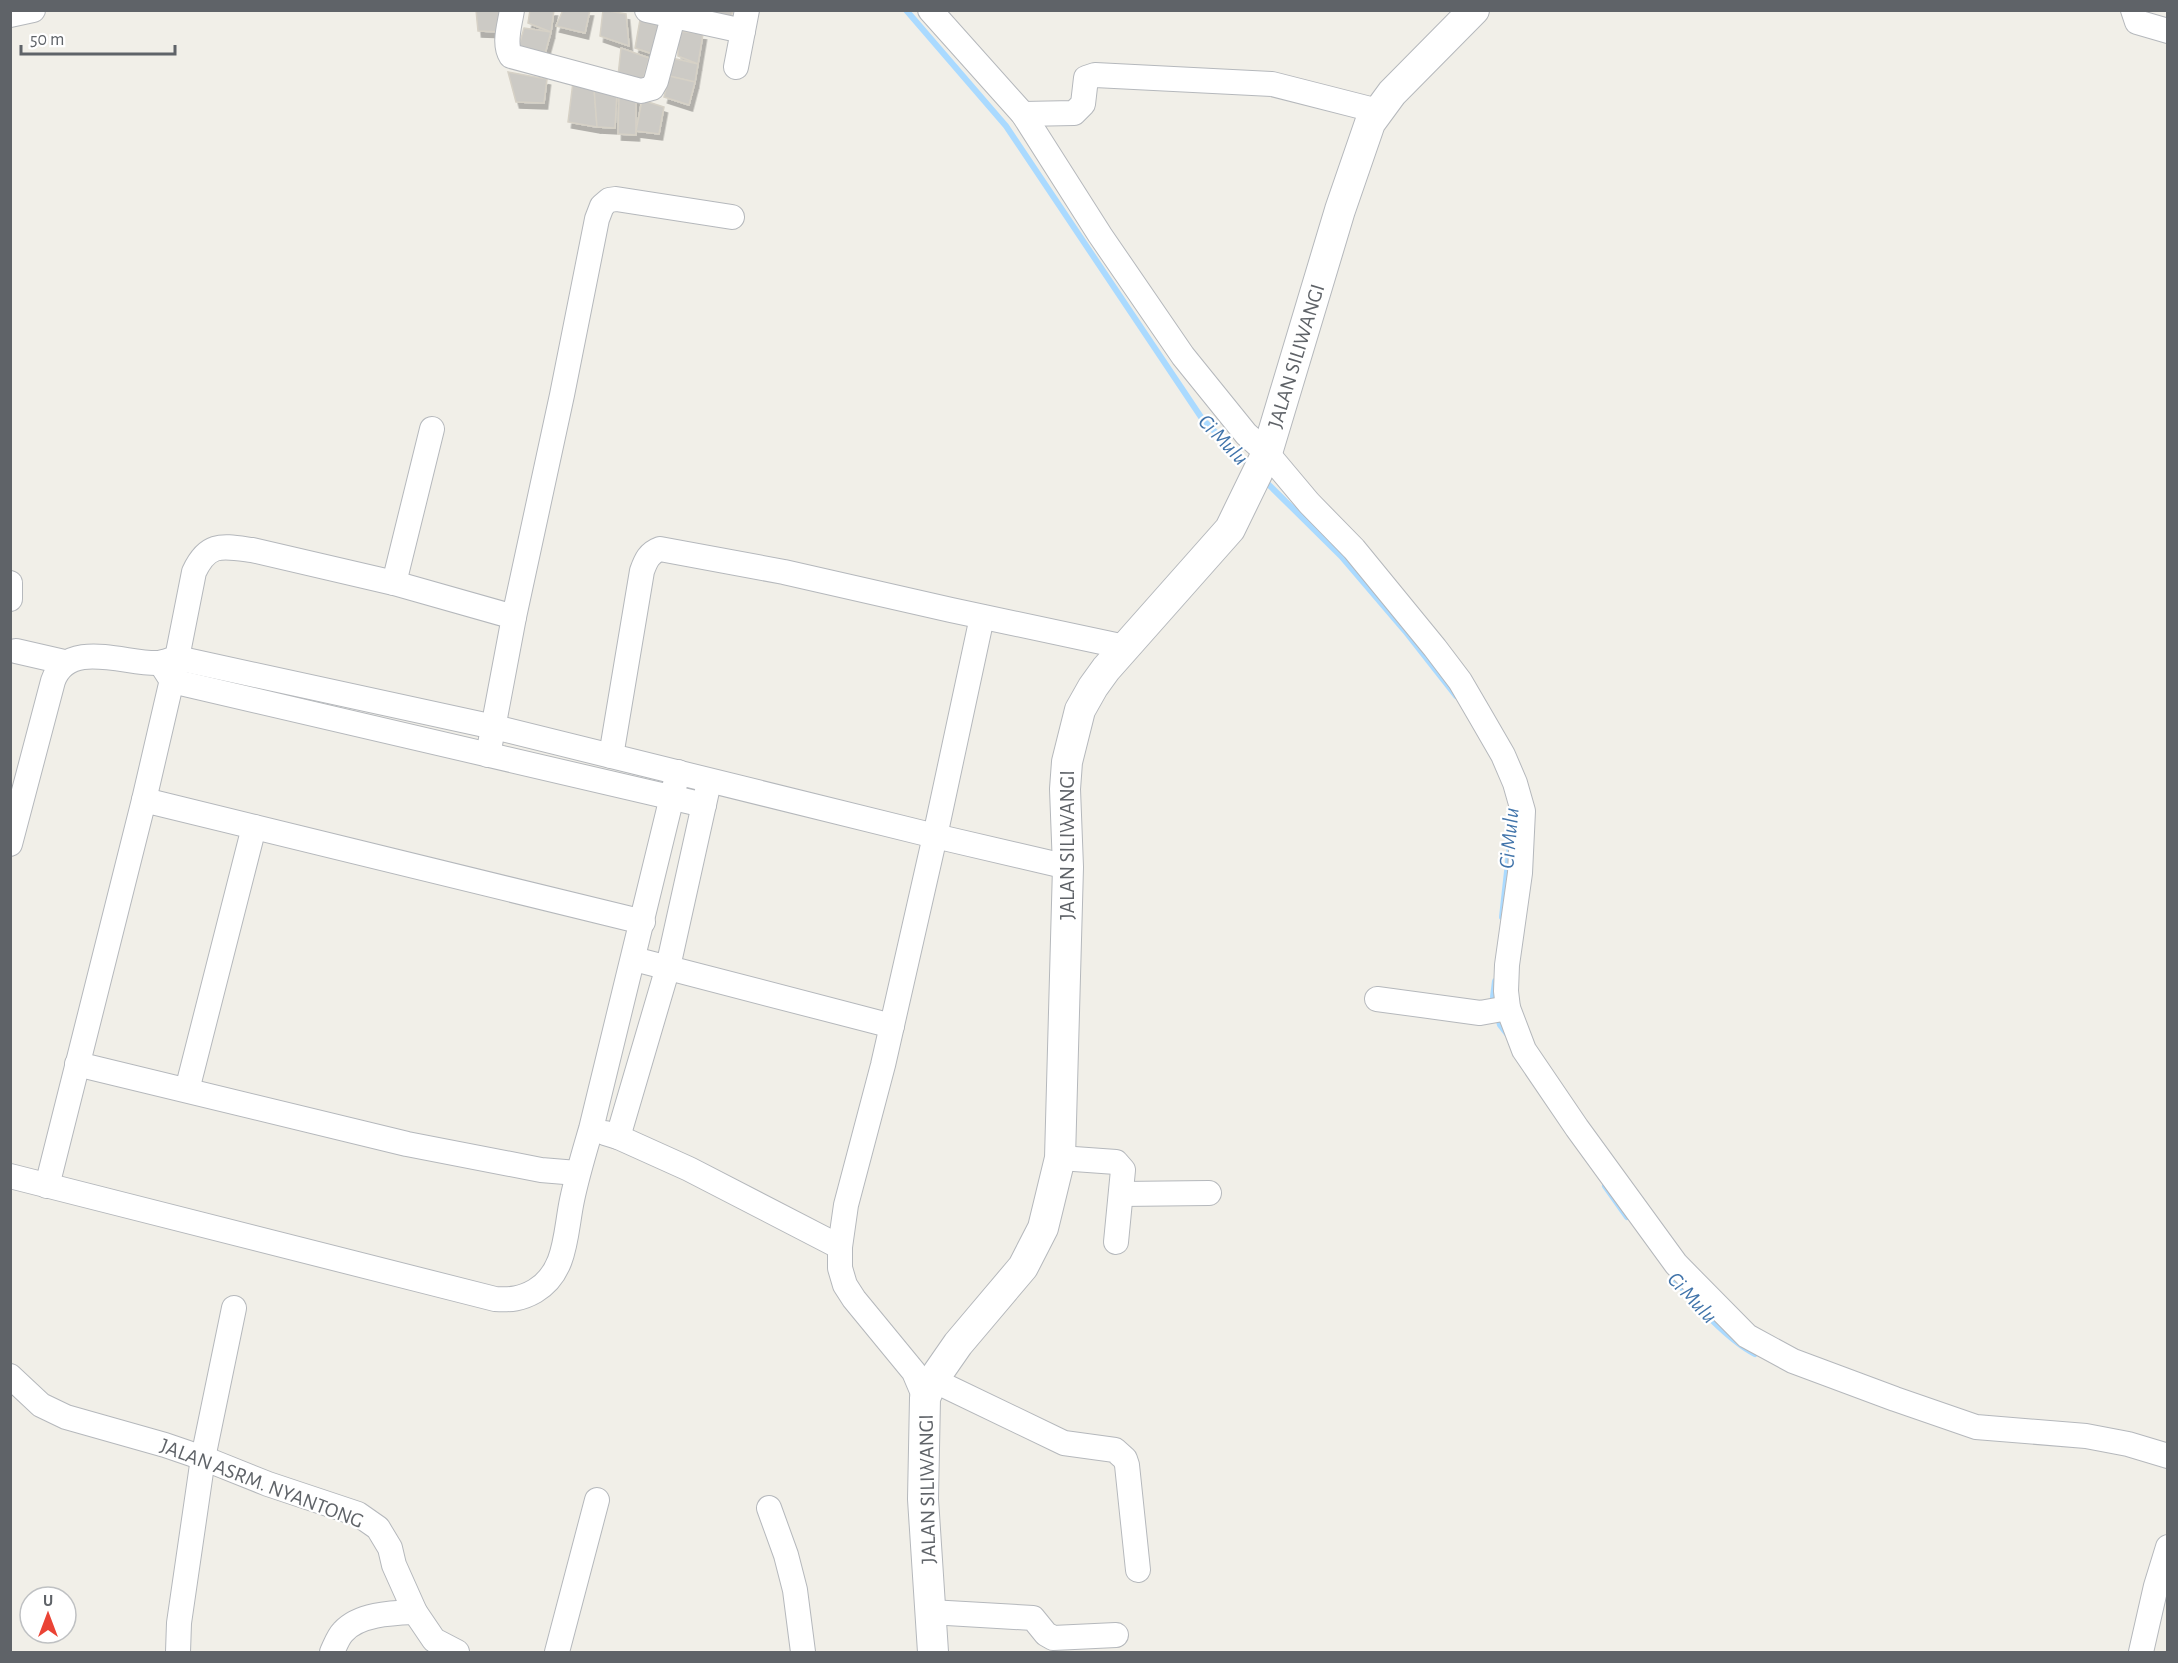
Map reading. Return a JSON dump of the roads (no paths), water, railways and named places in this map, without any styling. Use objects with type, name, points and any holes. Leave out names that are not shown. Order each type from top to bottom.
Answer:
[{"type":"street","points":[[10,15],[33,10]]},
{"type":"street","points":[[512,10],[507,42],[508,53],[511,56],[641,91],[652,88],[656,81],[674,17]]},
{"type":"street","points":[[647,10],[674,17],[745,21],[736,67]]},
{"type":"street","points":[[930,10],[1023,114],[1100,235],[1183,356],[1246,434],[1267,454],[1309,503],[1342,534],[1460,681],[1503,755],[1515,783],[1523,811],[1521,873],[1507,964],[1507,1008],[1524,1050],[1619,1187],[1676,1264],[1747,1336],[1793,1361],[1964,1424],[1976,1427],[2086,1436],[2128,1444],[2168,1456]]},
{"type":"street","name":"JALAN SILIWANGI","points":[[933,1653],[923,1499],[929,1389],[958,1344],[1023,1267],[1042,1228],[1060,1158],[1068,867],[1066,762],[1080,710],[1093,687],[1125,647],[1230,529],[1267,454],[1366,131],[1392,93],[1474,10]]},
{"type":"street","points":[[2133,10],[2138,22],[2168,31]]},
{"type":"street","points":[[1023,114],[1074,113],[1083,104],[1086,78],[1095,75],[1272,84],[1378,111]]},
{"type":"street","points":[[488,755],[514,617],[562,395],[595,227],[602,206],[609,200],[616,199],[732,217]]},
{"type":"street","points":[[394,583],[432,429]]},
{"type":"street","points":[[47,1186],[144,800],[170,667],[194,572],[200,559],[207,551],[230,547],[252,550],[394,583],[514,617]]},
{"type":"street","points":[[611,756],[642,571],[647,557],[653,551],[660,549],[784,572],[1125,647]]},
{"type":"street","points":[[10,583],[10,599]]},
{"type":"street","points":[[982,617],[892,1026],[846,1204],[840,1247],[840,1268],[845,1285],[854,1299],[929,1389],[1064,1443],[1110,1448],[1120,1455],[1127,1465],[1138,1570]]},
{"type":"street","points":[[16,651],[64,662],[86,656],[170,667],[361,698],[494,727],[1068,867]]},
{"type":"street","points":[[10,844],[53,681],[56,672],[64,662]]},
{"type":"street","points":[[170,667],[353,724],[704,805]]},
{"type":"street","points":[[353,724],[361,698]]},
{"type":"street","points":[[10,1176],[495,1299],[512,1301],[543,1286],[554,1274],[563,1253],[577,1173],[591,1129],[634,959],[678,772]]},
{"type":"street","points":[[618,1137],[668,967],[709,780]]},
{"type":"street","points":[[144,800],[643,922]]},
{"type":"street","points":[[187,1090],[254,827]]},
{"type":"street","points":[[634,959],[892,1026]]},
{"type":"street","points":[[1377,999],[1480,1012],[1507,1008]]},
{"type":"street","points":[[77,1064],[407,1144],[541,1170],[577,1173]]},
{"type":"street","points":[[591,1129],[618,1137],[688,1169],[840,1247]]},
{"type":"street","points":[[1060,1158],[1116,1162],[1123,1170],[1116,1242]]},
{"type":"street","points":[[1121,1194],[1209,1193]]},
{"type":"street","points":[[178,1653],[179,1623],[203,1458],[234,1308]]},
{"type":"street","name":"JALAN ASRM. NYANTONG","points":[[10,1376],[41,1405],[66,1417],[203,1458],[268,1484],[358,1514],[378,1528],[390,1548],[394,1565],[415,1612],[435,1640],[457,1653]]},
{"type":"street","points":[[557,1653],[597,1500]]},
{"type":"street","points":[[769,1508],[786,1555],[795,1590],[803,1653]]},
{"type":"street","points":[[2141,1653],[2156,1586],[2168,1546]]},
{"type":"street","points":[[332,1653],[342,1633],[353,1623],[395,1613],[415,1612]]},
{"type":"street","points":[[930,1612],[1033,1618],[1046,1634],[1053,1638],[1116,1635]]},
{"type":"waterway","name":"Ci Mulu","points":[[906,10],[1006,126],[1203,420],[1250,466]]},
{"type":"waterway","name":"Ci Mulu","points":[[1264,480],[1341,556],[1405,631],[1456,696]]},
{"type":"waterway","name":"Ci Mulu","points":[[1502,917],[1510,844]]},
{"type":"waterway","name":"Ci Mulu","points":[[1495,981],[1493,997],[1495,1004]]},
{"type":"waterway","name":"Ci Mulu","points":[[1497,1014],[1500,1025],[1507,1034]]},
{"type":"waterway","name":"Ci Mulu","points":[[1605,1186],[1627,1217]]},
{"type":"waterway","name":"Ci Mulu","points":[[1673,1277],[1723,1330],[1755,1354]]}]
